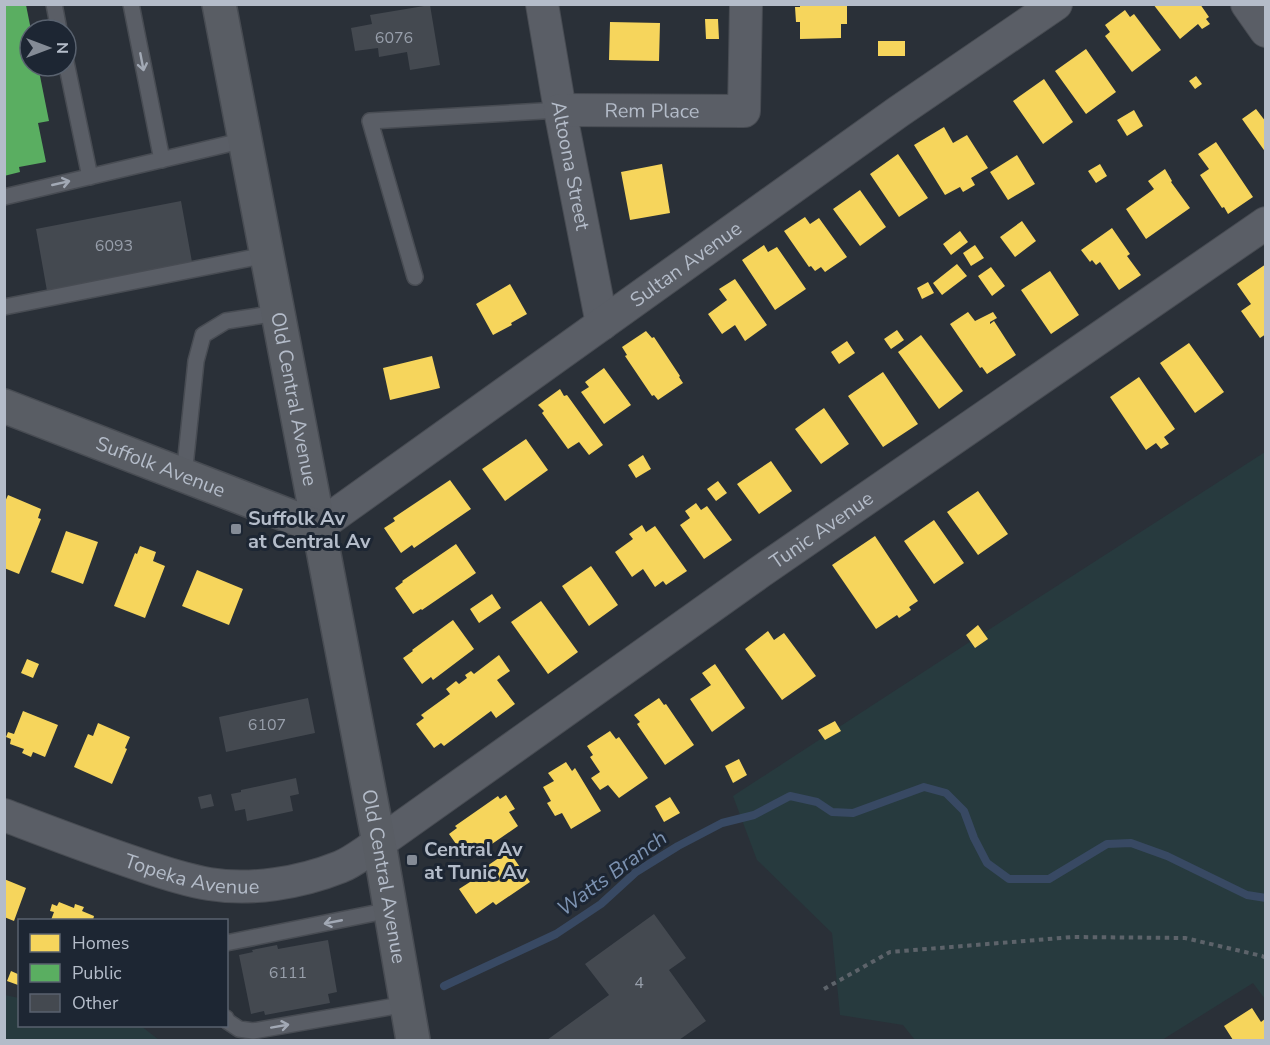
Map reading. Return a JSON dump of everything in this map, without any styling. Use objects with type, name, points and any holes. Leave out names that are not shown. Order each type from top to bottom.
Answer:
[{"type":"main road","name":"Old Central Avenue","points":[[219,4],[379,843],[413,1041]]},
{"type":"main road","name":"Suffolk Avenue","points":[[4,406],[318,527]]},
{"type":"street","name":"Altoona Street","points":[[542,4],[560,110],[602,324]]},
{"type":"street","name":"Rem Place","points":[[560,110],[744,111],[746,4]]},
{"type":"street","points":[[1247,4],[1266,31]]},
{"type":"street","name":"Sultan Avenue","points":[[318,527],[888,118],[1054,5]]},
{"type":"street","name":"Tunic Avenue","points":[[379,843],[769,565],[1266,223]]},
{"type":"street","name":"Topeka Avenue","points":[[4,815],[91,849],[178,877],[227,886],[272,884],[305,878],[341,866],[379,843]]},
{"type":"lane","points":[[131,4],[162,160]]},
{"type":"lane","points":[[69,78],[90,177]]},
{"type":"lane","points":[[415,277],[370,121],[560,110]]},
{"type":"lane","points":[[4,197],[245,140]]},
{"type":"lane","points":[[4,307],[266,255]]},
{"type":"lane","points":[[184,476],[196,361],[203,335],[226,321],[277,313]]},
{"type":"lane","points":[[228,943],[390,910]]},
{"type":"lane","points":[[228,1022],[239,1029],[253,1030],[407,1004]]},
{"type":"path","points":[[824,989],[890,952],[1073,937],[1185,938],[1266,958]]},
{"type":"green space","points":[[1265,452],[1265,999],[1253,983],[1162,1040],[915,1040],[903,1025],[840,1015],[832,933],[757,860],[733,796]]},
{"type":"green space","points":[[5,995],[18,998],[18,1027],[142,1027],[159,1040],[5,1040]]},
{"type":"building: Homes","points":[[800,4],[847,4],[847,24],[841,24],[841,38],[800,39],[800,22],[796,22],[795,7],[800,7]]},
{"type":"building: Homes","points":[[1153,4],[1200,4],[1209,17],[1206,19],[1210,24],[1202,29],[1198,24],[1180,39]]},
{"type":"building: Homes","points":[[1125,10],[1130,17],[1134,14],[1161,50],[1132,72],[1105,36],[1110,32],[1105,25]]},
{"type":"building: Homes","points":[[705,19],[718,19],[719,39],[706,39]]},
{"type":"building: Homes","points":[[610,22],[660,23],[659,61],[609,60]]},
{"type":"building: Homes","points":[[878,41],[905,41],[905,56],[878,56]]},
{"type":"building: Homes","points":[[1086,49],[1116,92],[1086,114],[1055,71]]},
{"type":"building: Homes","points":[[1196,76],[1202,84],[1195,89],[1189,81]]},
{"type":"building: Homes","points":[[1044,79],[1073,122],[1043,144],[1013,101]]},
{"type":"building: Homes","points":[[1256,109],[1266,122],[1266,153],[1242,119]]},
{"type":"building: Homes","points":[[1134,110],[1143,126],[1127,136],[1117,120]]},
{"type":"building: Homes","points":[[944,127],[953,143],[967,135],[988,168],[971,178],[975,185],[963,192],[960,187],[945,195],[914,145]]},
{"type":"building: Homes","points":[[1216,142],[1253,197],[1228,214],[1200,175],[1209,169],[1198,154]]},
{"type":"building: Homes","points":[[898,154],[928,198],[899,217],[870,174]]},
{"type":"building: Homes","points":[[1017,155],[1035,184],[1008,200],[990,172]]},
{"type":"building: Homes","points":[[662,164],[670,213],[630,220],[621,172]]},
{"type":"building: Homes","points":[[1100,164],[1107,176],[1096,183],[1088,171]]},
{"type":"building: Homes","points":[[1165,169],[1171,182],[1190,208],[1146,239],[1126,209],[1154,189],[1148,181]]},
{"type":"building: Homes","points":[[860,190],[886,227],[860,246],[833,209]]},
{"type":"building: Homes","points":[[805,217],[810,224],[819,218],[847,257],[825,272],[821,267],[815,271],[811,266],[809,267],[784,231]]},
{"type":"building: Homes","points":[[1022,221],[1036,241],[1015,257],[1000,237]]},
{"type":"building: Homes","points":[[1112,228],[1130,254],[1127,256],[1141,275],[1119,290],[1100,262],[1096,265],[1092,260],[1090,262],[1081,250]]},
{"type":"building: Homes","points":[[960,231],[968,242],[951,255],[943,244]]},
{"type":"building: Homes","points":[[764,245],[768,252],[777,247],[806,289],[775,310],[742,260]]},
{"type":"building: Homes","points":[[975,245],[984,258],[971,266],[963,253]]},
{"type":"building: Homes","points":[[957,264],[967,276],[942,295],[933,283]]},
{"type":"building: Homes","points":[[1266,264],[1266,334],[1260,338],[1241,311],[1251,304],[1237,284]]},
{"type":"building: Homes","points":[[991,267],[1005,286],[992,296],[978,276]]},
{"type":"building: Homes","points":[[1050,271],[1079,315],[1051,334],[1021,290]]},
{"type":"building: Homes","points":[[735,279],[767,325],[745,341],[735,325],[722,334],[708,314],[727,300],[719,289]]},
{"type":"building: Homes","points":[[928,282],[934,293],[922,299],[917,288]]},
{"type":"building: Homes","points":[[510,284],[527,314],[493,335],[476,304]]},
{"type":"building: Homes","points":[[968,312],[975,321],[993,312],[997,318],[990,324],[994,321],[1016,355],[987,374],[982,367],[980,368],[950,324]]},
{"type":"building: Homes","points":[[897,330],[904,340],[891,349],[884,339]]},
{"type":"building: Homes","points":[[646,331],[652,338],[654,337],[683,383],[658,400],[654,395],[652,396],[625,356],[627,355],[622,347]]},
{"type":"building: Homes","points":[[921,335],[963,391],[939,409],[898,352]]},
{"type":"building: Homes","points":[[847,341],[855,353],[839,364],[831,352]]},
{"type":"building: Homes","points":[[1189,343],[1224,392],[1195,413],[1160,363]]},
{"type":"building: Homes","points":[[432,356],[440,388],[390,400],[383,368]]},
{"type":"building: Homes","points":[[604,368],[631,405],[604,424],[581,392],[589,387],[585,382]]},
{"type":"building: Homes","points":[[883,372],[918,424],[883,447],[848,396]]},
{"type":"building: Homes","points":[[1139,377],[1175,429],[1164,437],[1169,444],[1161,449],[1156,443],[1146,450],[1110,397]]},
{"type":"building: Homes","points":[[560,389],[564,396],[567,395],[603,445],[589,455],[579,442],[568,449],[538,405]]},
{"type":"building: Homes","points":[[824,408],[849,444],[821,464],[795,429]]},
{"type":"building: Homes","points":[[526,439],[548,470],[505,501],[482,469]]},
{"type":"building: Homes","points":[[643,455],[651,469],[636,478],[628,465]]},
{"type":"building: Homes","points":[[771,461],[792,491],[759,514],[737,484]]},
{"type":"building: Homes","points":[[450,480],[471,509],[414,548],[412,545],[401,553],[384,528],[395,521],[393,518]]},
{"type":"building: Homes","points":[[718,481],[727,493],[716,501],[707,489]]},
{"type":"building: Homes","points":[[978,491],[1008,534],[978,555],[947,512]]},
{"type":"building: Homes","points":[[8,495],[41,509],[38,518],[41,519],[19,574],[4,568],[4,504]]},
{"type":"building: Homes","points":[[696,503],[701,510],[707,506],[732,540],[704,559],[680,525],[690,518],[685,511]]},
{"type":"building: Homes","points":[[934,520],[964,563],[934,584],[904,541]]},
{"type":"building: Homes","points":[[642,525],[646,532],[655,526],[687,571],[666,585],[663,581],[655,587],[643,569],[632,577],[615,552],[633,539],[629,534]]},
{"type":"building: Homes","points":[[66,531],[98,542],[83,584],[51,572]]},
{"type":"building: Homes","points":[[875,536],[918,601],[909,607],[911,610],[899,618],[897,615],[876,629],[832,565]]},
{"type":"building: Homes","points":[[456,544],[476,573],[413,614],[395,588]]},
{"type":"building: Homes","points":[[140,546],[156,552],[153,561],[165,566],[145,618],[114,606],[135,553],[137,554]]},
{"type":"building: Homes","points":[[591,566],[618,605],[589,626],[562,586]]},
{"type":"building: Homes","points":[[197,570],[243,589],[229,625],[182,606]]},
{"type":"building: Homes","points":[[492,594],[501,608],[479,623],[470,609]]},
{"type":"building: Homes","points":[[541,601],[578,652],[548,674],[511,622]]},
{"type":"building: Homes","points":[[453,620],[474,649],[433,680],[431,677],[422,684],[403,658]]},
{"type":"building: Homes","points":[[978,625],[988,639],[975,648],[966,635]]},
{"type":"building: Homes","points":[[768,631],[774,640],[784,633],[816,676],[782,700],[745,649]]},
{"type":"building: Homes","points":[[499,655],[510,671],[497,680],[515,704],[496,718],[491,711],[444,746],[441,743],[434,748],[416,724],[424,718],[421,715],[450,694],[446,689],[456,681],[459,684],[467,678],[465,675],[471,671],[474,674]]},
{"type":"building: Homes","points":[[27,659],[39,664],[33,678],[21,673]]},
{"type":"building: Homes","points":[[715,664],[745,708],[712,732],[690,699],[711,685],[702,673]]},
{"type":"building: Homes","points":[[659,698],[664,705],[666,704],[694,745],[665,765],[637,724],[640,722],[634,715]]},
{"type":"building: Homes","points":[[23,711],[58,725],[45,757],[33,752],[31,757],[22,753],[24,749],[10,744],[11,739],[6,737],[8,732],[14,734]]},
{"type":"building: Homes","points":[[835,721],[841,731],[825,740],[818,730]]},
{"type":"building: Homes","points":[[98,723],[130,737],[112,784],[74,767],[88,734],[93,736]]},
{"type":"building: Homes","points":[[610,731],[616,739],[619,737],[648,778],[619,798],[608,785],[600,790],[591,778],[600,772],[590,757],[593,755],[587,746]]},
{"type":"building: Homes","points":[[739,759],[747,775],[733,783],[725,766]]},
{"type":"building: Homes","points":[[566,762],[572,771],[575,768],[601,811],[571,829],[562,813],[555,816],[547,803],[551,801],[543,787],[554,781],[548,773]]},
{"type":"building: Homes","points":[[506,795],[515,809],[509,812],[518,826],[476,855],[475,852],[466,858],[449,834],[457,828],[455,826],[498,796],[500,799]]},
{"type":"building: Homes","points":[[670,797],[680,813],[664,822],[655,806]]},
{"type":"building: Homes","points":[[509,851],[530,882],[496,905],[493,902],[476,914],[459,889],[470,882],[468,879]]},
{"type":"building: Homes","points":[[4,879],[26,888],[14,921],[4,917]]},
{"type":"building: Homes","points":[[59,902],[74,908],[75,904],[84,907],[82,911],[94,916],[93,919],[51,919],[54,912],[50,911],[52,904],[57,906]]},
{"type":"building: Homes","points":[[11,971],[18,974],[18,985],[7,981]]},
{"type":"building: Homes","points":[[1252,1008],[1261,1022],[1266,1018],[1266,1040],[1233,1040],[1224,1026]]},
{"type":"building: Public","points":[[4,5],[26,5],[29,18],[18,18],[18,78],[40,78],[49,121],[38,123],[46,162],[19,167],[20,172],[4,176]]},
{"type":"building: Other","points":[[430,5],[440,65],[410,70],[407,52],[379,57],[378,48],[355,51],[351,28],[372,24],[370,15]]},
{"type":"building: Other","points":[[181,201],[192,262],[47,291],[36,229]]},
{"type":"building: Other","points":[[308,698],[315,733],[226,752],[219,717]]},
{"type":"building: Other","points":[[296,778],[299,794],[290,796],[293,811],[247,821],[245,809],[235,811],[231,794]]},
{"type":"building: Other","points":[[211,794],[214,806],[201,809],[198,797]]},
{"type":"building: Other","points":[[654,914],[686,958],[669,970],[706,1021],[679,1040],[547,1040],[609,995],[585,964]]},
{"type":"building: Other","points":[[328,940],[337,992],[328,994],[330,1003],[265,1015],[264,1011],[251,1014],[239,955],[277,945],[278,949]]},
{"type":"waterway","name":"Watts Branch","points":[[444,986],[556,934],[601,904],[636,872],[678,846],[722,823],[754,815],[790,796],[817,802],[832,812],[853,813],[924,787],[946,793],[964,811],[987,863],[1009,879],[1049,879],[1107,844],[1131,843],[1167,856],[1247,895],[1266,898]]},
{"type":"place","name":"Suffolk Av at Central Av","points":[[236,529]]},
{"type":"place","name":"Central Av at Tunic Av","points":[[412,860]]}]
